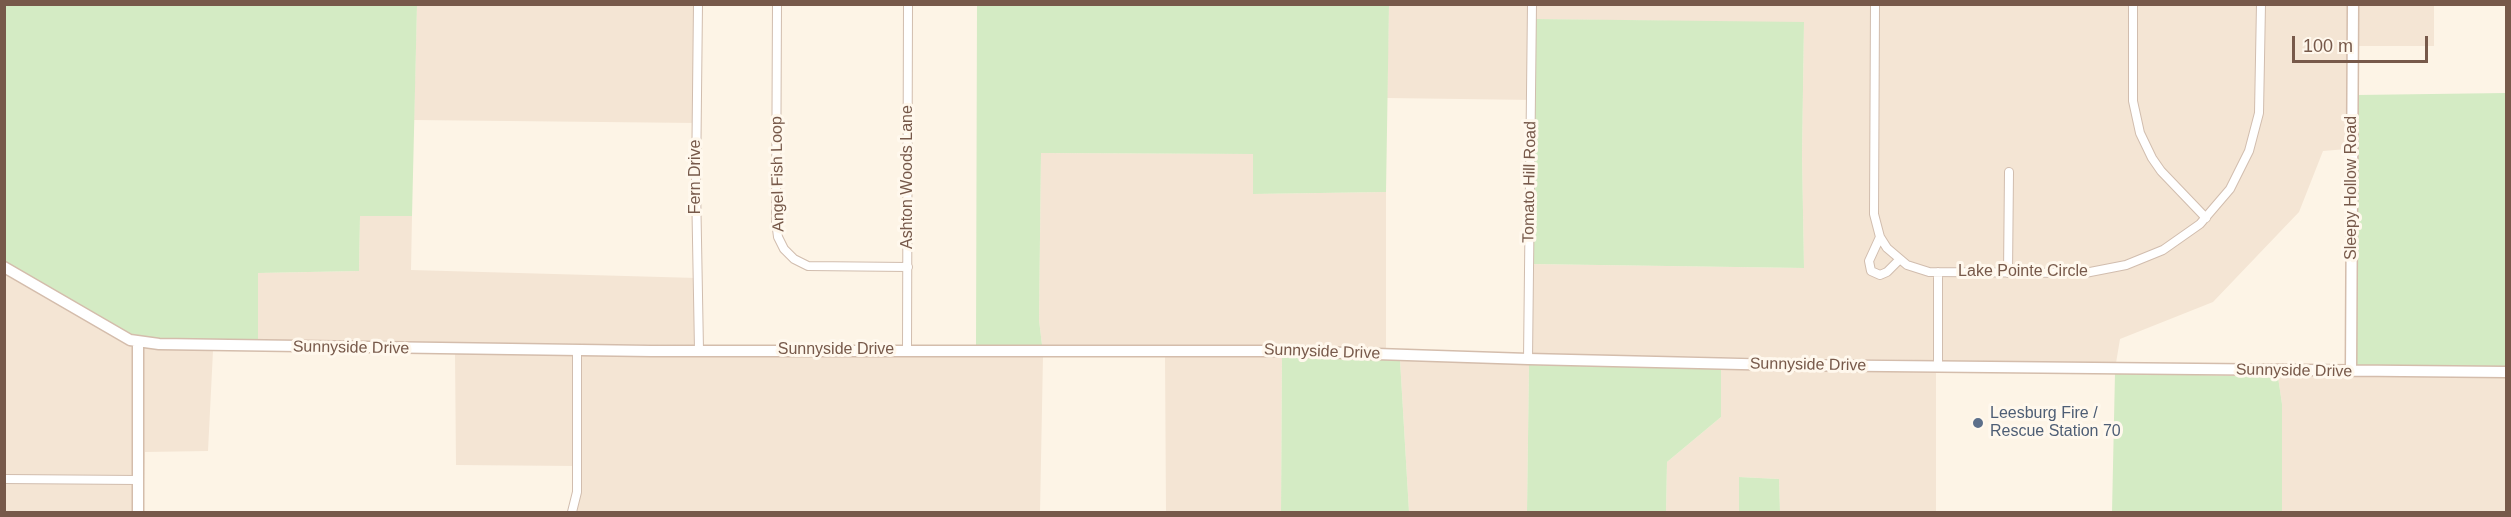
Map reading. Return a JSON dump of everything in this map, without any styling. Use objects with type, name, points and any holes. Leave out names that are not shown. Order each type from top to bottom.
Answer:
[{"type":"street","name":"Fern Drive","points":[[698,4],[696,215],[699,350]]},
{"type":"street","name":"Angel Fish Loop","points":[[777,4],[776,221],[778,237],[784,249],[794,259],[808,266],[908,267]]},
{"type":"street","name":"Ashton Woods Lane","points":[[907,349],[908,4]]},
{"type":"street","name":"Tomato Hill Road","points":[[1528,359],[1532,4]]},
{"type":"street","name":"Lake Pointe Circle","points":[[1875,4],[1874,214],[1880,237],[1899,260],[1917,269],[1938,272],[2008,273],[2085,273],[2126,266],[2163,250],[2206,218],[2230,189],[2240,172],[2255,132],[2261,94],[2261,4]]},
{"type":"street","points":[[2133,4],[2133,101],[2140,133],[2161,171],[2206,218]]},
{"type":"street","name":"Sleepy Hollow Road","points":[[2351,371],[2353,4]]},
{"type":"street","points":[[2008,273],[2009,172]]},
{"type":"street","points":[[1880,237],[1869,261],[1871,271],[1880,274],[1887,272],[1899,260]]},
{"type":"street","name":"Sunnyside Drive","points":[[4,267],[138,343],[577,350],[1286,351],[1528,359],[2506,372]]},
{"type":"street","points":[[1938,272],[1938,366]]},
{"type":"street","points":[[138,343],[138,513]]},
{"type":"street","points":[[572,513],[577,492],[577,350]]},
{"type":"street","points":[[4,479],[138,480]]},
{"type":"shaded area","points":[[417,5],[697,5],[697,123],[414,120]]},
{"type":"shaded area","points":[[1389,5],[2348,5],[2347,149],[2323,151],[2299,212],[2213,302],[2120,339],[2116,363],[1529,354],[1531,264],[1804,268],[1802,155],[1804,23],[1537,19],[1535,100],[1387,98]]},
{"type":"shaded area","points":[[2357,5],[2434,5],[2434,46],[2357,46]]},
{"type":"shaded area","points":[[1041,153],[1253,154],[1253,194],[1386,192],[1386,349],[1286,345],[1042,345],[1039,320]]},
{"type":"shaded area","points":[[360,216],[412,216],[411,270],[697,278],[698,345],[258,341],[258,273],[359,271]]},
{"type":"shaded area","points":[[4,273],[134,347],[133,512],[5,512]]},
{"type":"shaded area","points":[[143,348],[213,351],[208,451],[145,452],[143,512]]},
{"type":"shaded area","points":[[455,354],[1043,356],[1040,512],[572,512],[577,466],[456,465]]},
{"type":"shaded area","points":[[1165,356],[1282,356],[1281,512],[1166,512]]},
{"type":"shaded area","points":[[1400,360],[1529,365],[1527,512],[1409,512]]},
{"type":"shaded area","points":[[1721,369],[1936,372],[1936,512],[1780,512],[1779,479],[1739,477],[1739,512],[1666,512],[1667,462],[1721,417]]},
{"type":"shaded area","points":[[2276,376],[2506,377],[2506,512],[2282,512],[2282,404]]},
{"type":"green space","points":[[4,5],[417,5],[412,216],[360,216],[359,271],[258,273],[258,341],[159,339],[132,335],[5,261]]},
{"type":"green space","points":[[977,5],[1389,5],[1386,192],[1253,194],[1253,154],[1041,153],[1039,320],[1042,345],[976,345]]},
{"type":"green space","points":[[1536,19],[1804,22],[1802,155],[1804,268],[1531,264]]},
{"type":"green space","points":[[2506,93],[2506,367],[2355,366],[2357,95]]},
{"type":"green space","points":[[1282,356],[1400,360],[1409,512],[1281,512]]},
{"type":"green space","points":[[1529,365],[1721,369],[1721,417],[1667,462],[1666,512],[1527,512]]},
{"type":"green space","points":[[2115,373],[2278,377],[2282,404],[2282,512],[2112,512]]},
{"type":"green space","points":[[1739,477],[1779,479],[1780,512],[1739,512]]},
{"type":"place","name":"Leesburg Fire / Rescue Station 70","points":[[1978,423]]}]
